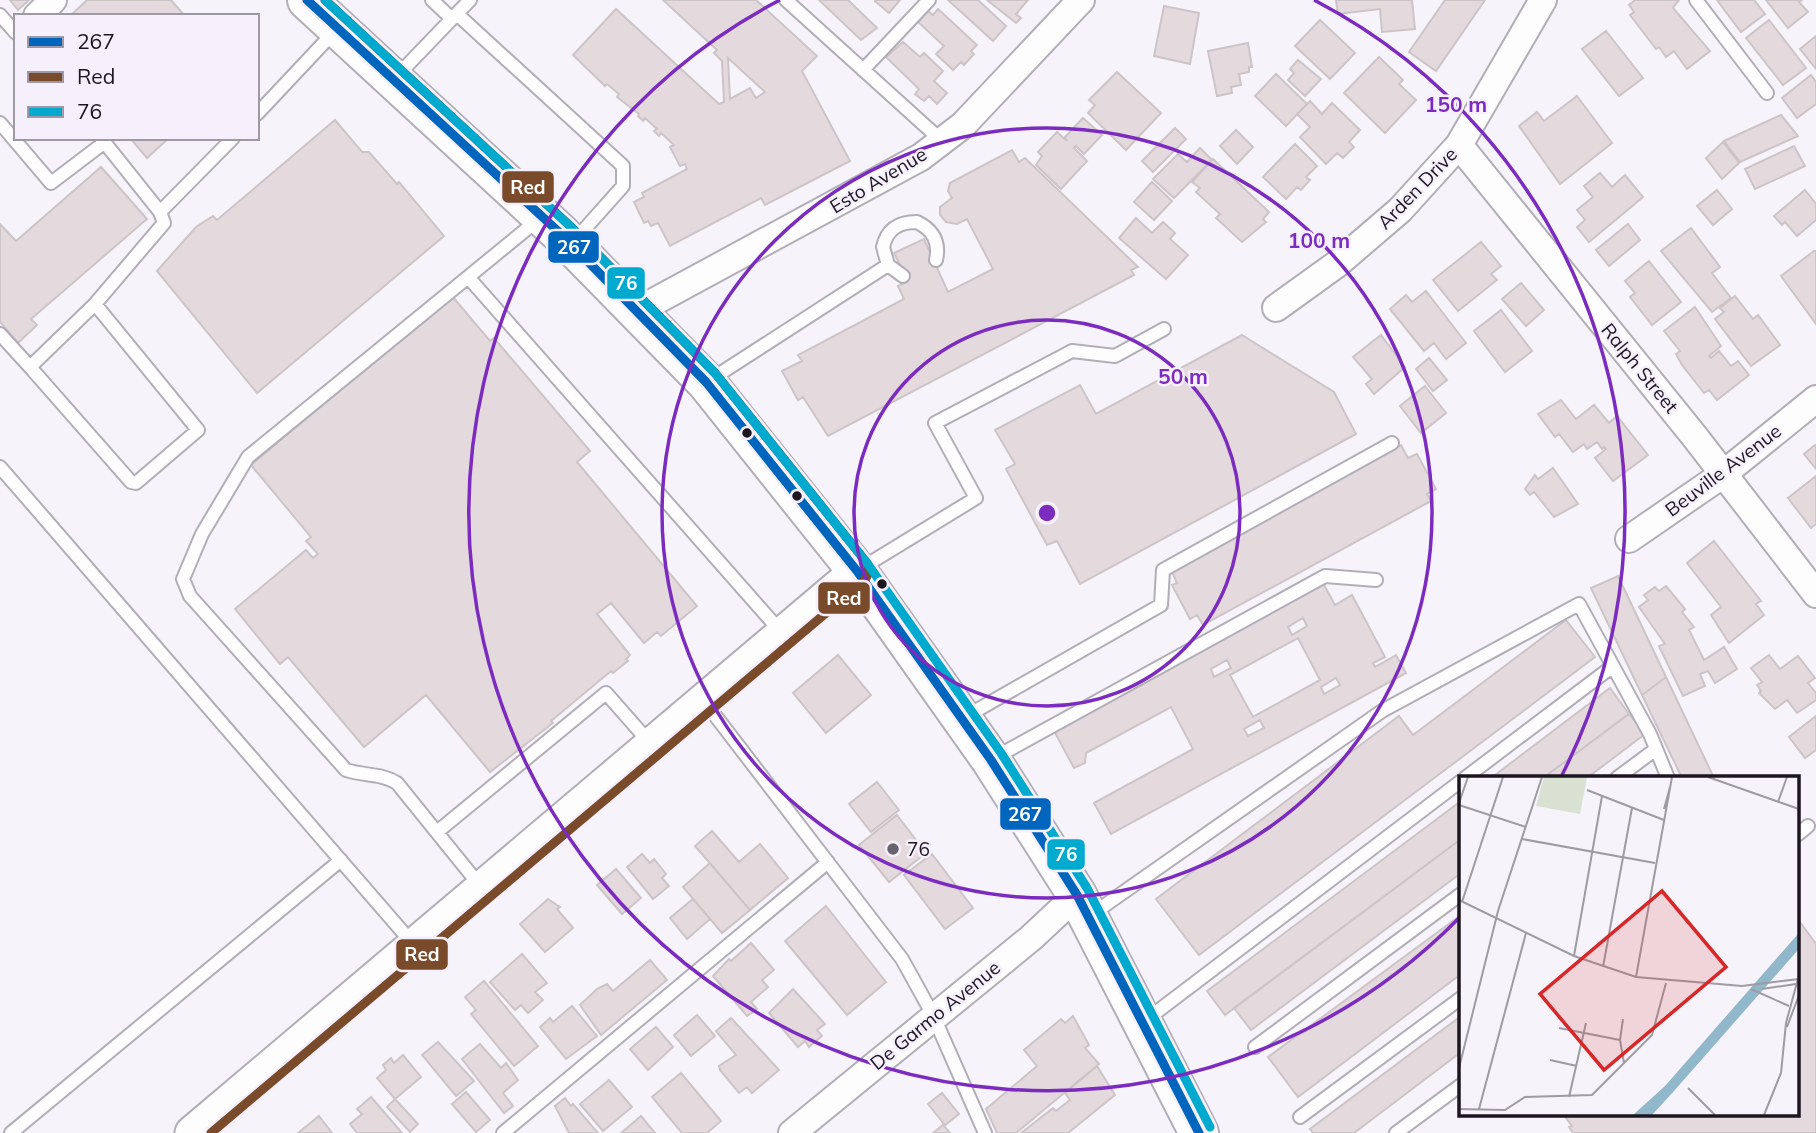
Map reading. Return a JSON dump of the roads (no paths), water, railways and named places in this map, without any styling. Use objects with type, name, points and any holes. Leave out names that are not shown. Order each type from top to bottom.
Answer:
[{"type":"main road","points":[[307,0],[572,244],[706,382],[857,571],[991,760],[1083,906],[1199,1133]]},
{"type":"street","points":[[39,14],[53,0]]},
{"type":"street","name":"Esto Avenue","points":[[637,311],[874,185],[942,141],[963,125],[1081,0]]},
{"type":"street","name":"Arden Drive","points":[[1276,308],[1337,264],[1400,210],[1459,145],[1544,0]]},
{"type":"street","name":"Ralph Street","points":[[1459,145],[1695,437],[1721,475],[1816,594]]},
{"type":"street","name":"Beuville Avenue","points":[[1629,539],[1721,475],[1816,399]]},
{"type":"street","points":[[192,1133],[857,571]]},
{"type":"street","name":"De Garmo Avenue","points":[[792,1133],[933,1015],[1031,938],[1083,906]]},
{"type":"lane","points":[[432,0],[454,16],[623,166],[623,186],[572,244]]},
{"type":"lane","points":[[394,80],[470,0]]},
{"type":"lane","points":[[786,0],[942,141]]},
{"type":"lane","points":[[863,70],[929,0]]},
{"type":"lane","points":[[1696,0],[1767,93]]},
{"type":"lane","points":[[0,15],[14,31]]},
{"type":"lane","points":[[259,112],[337,28]]},
{"type":"lane","points":[[0,123],[14,139]]},
{"type":"lane","points":[[14,140],[51,183],[103,140],[160,212],[164,223],[95,304],[30,367]]},
{"type":"lane","points":[[160,212],[231,140]]},
{"type":"lane","points":[[482,888],[397,783],[384,775],[359,774],[346,769],[190,596],[183,579],[202,534],[248,457],[542,216]]},
{"type":"lane","points":[[903,276],[888,265],[884,256],[885,238],[890,230],[907,222],[917,222],[932,233],[938,250],[936,260]]},
{"type":"lane","points":[[706,382],[888,265]]},
{"type":"lane","points":[[468,277],[782,634]]},
{"type":"lane","points":[[0,334],[131,482],[136,483],[197,433],[95,304]]},
{"type":"lane","points":[[857,571],[976,498],[935,424],[1072,351],[1115,356],[1164,329]]},
{"type":"lane","points":[[962,718],[1161,605],[1163,570],[1392,443]]},
{"type":"lane","points":[[0,467],[414,945]]},
{"type":"lane","points":[[991,760],[1325,576],[1376,580]]},
{"type":"lane","points":[[1083,906],[1382,711],[1579,604],[1656,749],[1667,776]]},
{"type":"lane","points":[[1468,776],[1613,666]]},
{"type":"lane","points":[[437,832],[606,693],[651,745]]},
{"type":"lane","points":[[703,700],[902,959],[933,1015],[985,1133]]},
{"type":"lane","points":[[1620,776],[1656,749]]},
{"type":"lane","points":[[1142,1023],[1459,783]]},
{"type":"lane","points":[[1798,834],[1808,826]]},
{"type":"lane","points":[[11,1133],[341,860]]},
{"type":"lane","points":[[503,1133],[828,862]]},
{"type":"lane","points":[[1255,1047],[1459,895]]},
{"type":"lane","points":[[1300,1117],[1459,999]]},
{"type":"lane","points":[[1396,1133],[1459,1086]]},
{"type":"place","name":"76","points":[[893,849]]}]
